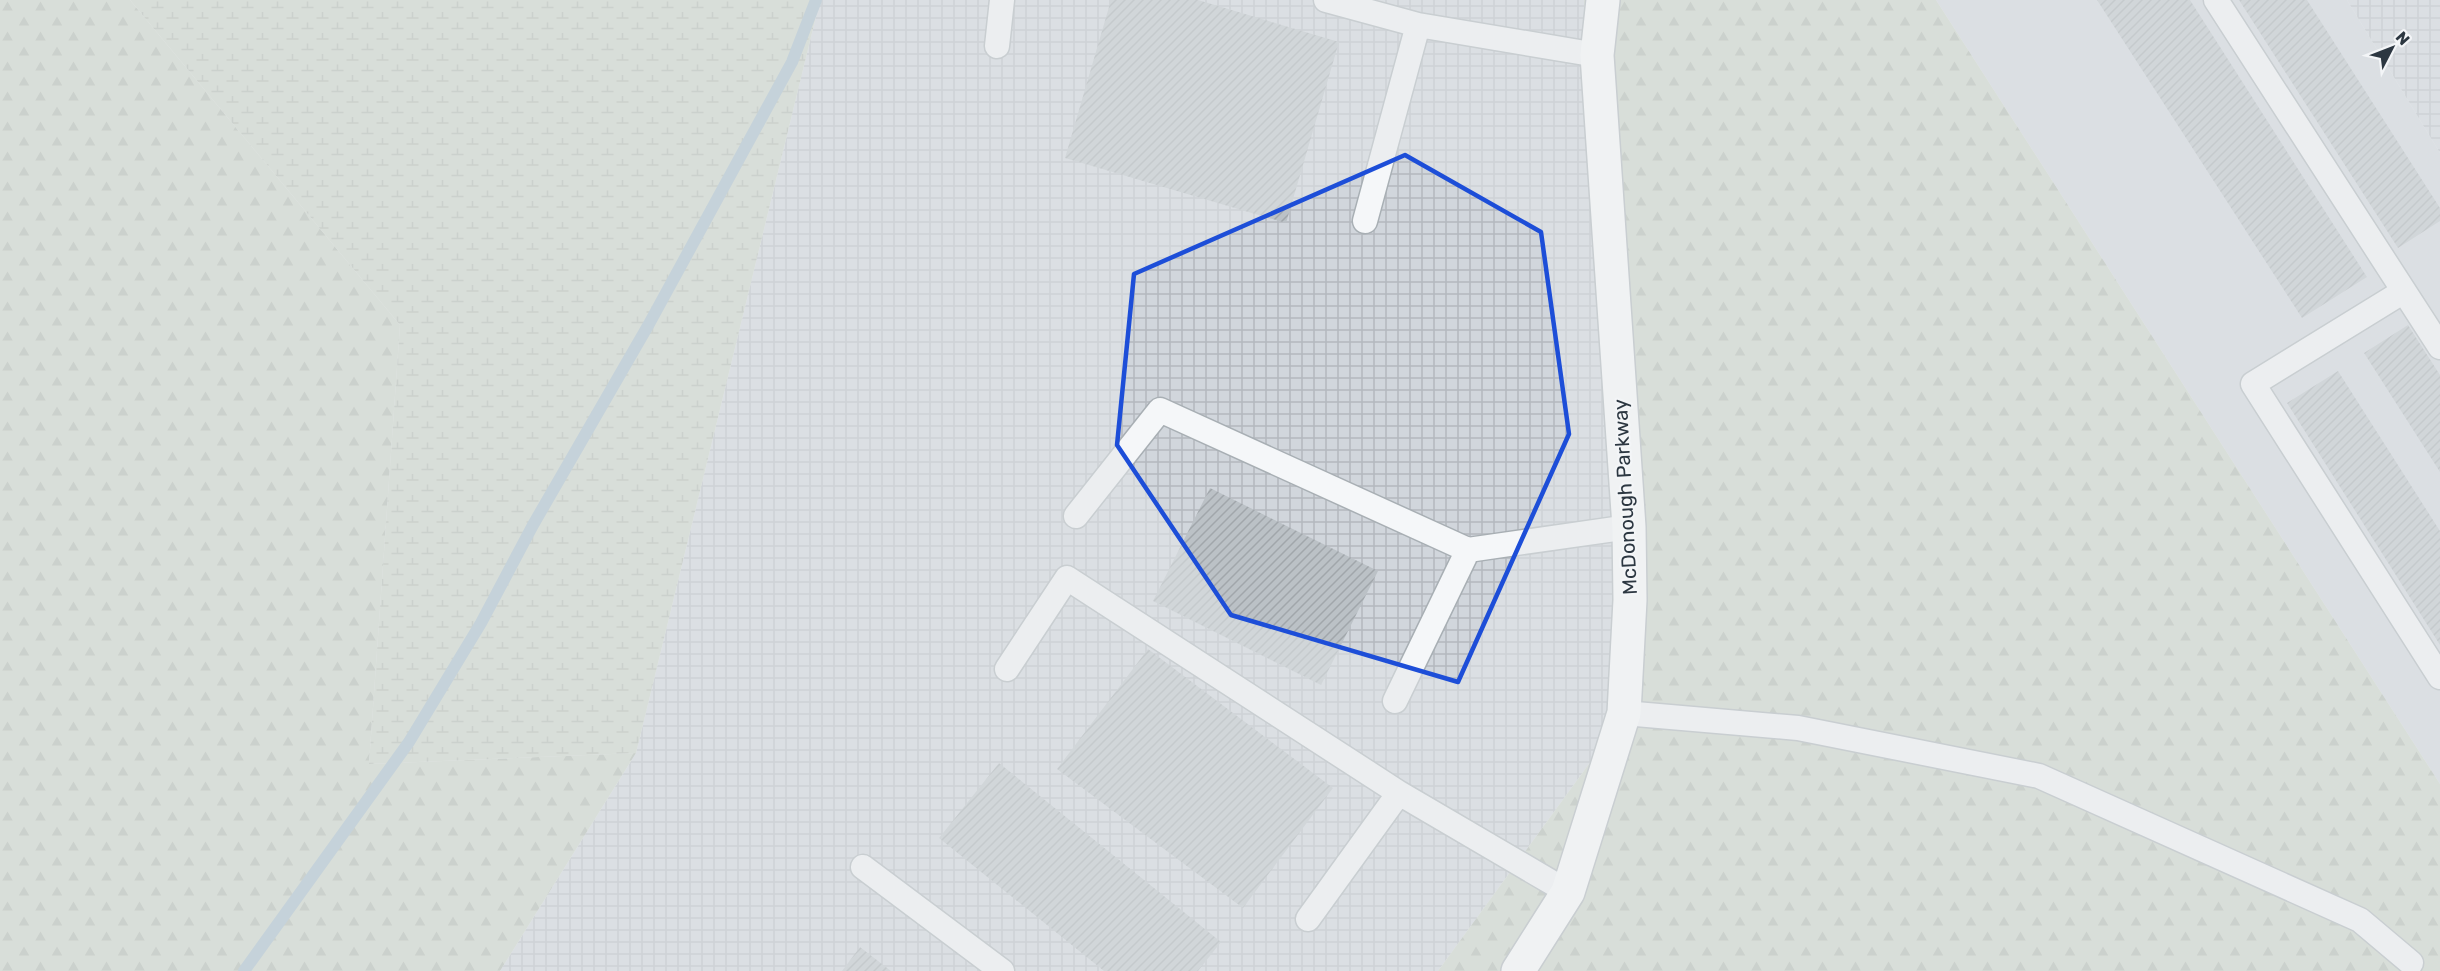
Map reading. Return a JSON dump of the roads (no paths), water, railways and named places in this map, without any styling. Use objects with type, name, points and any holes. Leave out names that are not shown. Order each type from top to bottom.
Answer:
[{"type":"street","name":"McDonough Parkway","points":[[1518,971],[1568,892],[1624,713],[1630,600],[1629,527],[1597,55],[1603,0]]},
{"type":"lane","points":[[997,45],[1002,0]]},
{"type":"lane","points":[[1326,0],[1355,4],[1418,25],[1597,55]]},
{"type":"lane","points":[[2216,0],[2440,347]]},
{"type":"lane","points":[[1365,221],[1418,25]]},
{"type":"lane","points":[[2404,291],[2253,384],[2440,677]]},
{"type":"lane","points":[[1076,516],[1160,410],[1468,550],[1629,527]]},
{"type":"lane","points":[[1395,701],[1468,550]]},
{"type":"lane","points":[[1007,669],[1067,578],[1400,793],[1568,892]]},
{"type":"lane","points":[[1624,713],[1798,728],[2039,776],[2360,920],[2411,963]]},
{"type":"lane","points":[[1308,919],[1400,793]]},
{"type":"lane","points":[[863,867],[1002,971]]},
{"type":"waterway","points":[[244,971],[409,742],[481,623],[533,525],[649,324],[792,62],[816,0]]}]
